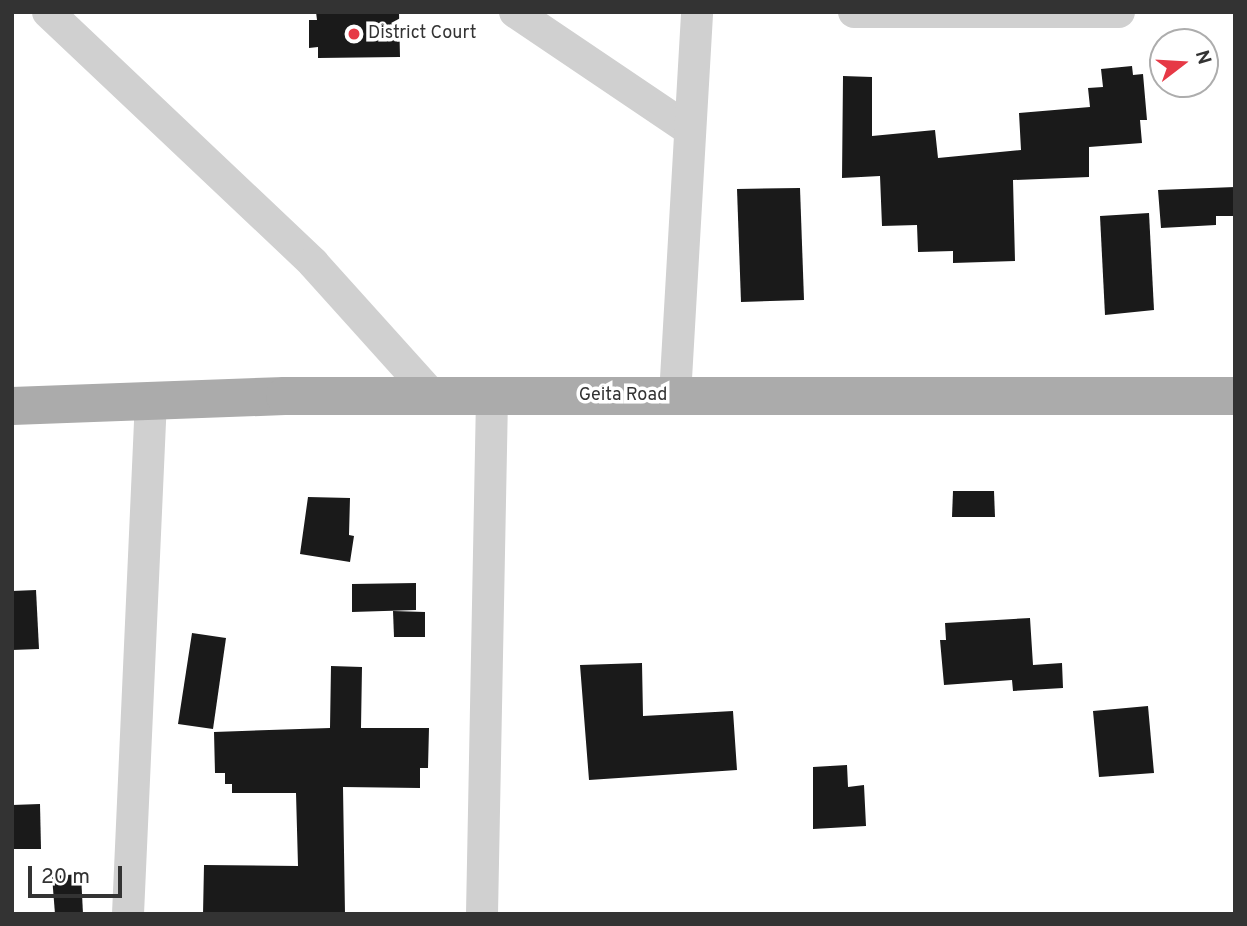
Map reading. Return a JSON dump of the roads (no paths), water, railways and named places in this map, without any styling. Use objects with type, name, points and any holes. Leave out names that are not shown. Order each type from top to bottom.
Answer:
[{"type":"main road","name":"Geita Road","points":[[12,407],[151,400],[432,396],[1235,396]]},
{"type":"street","points":[[48,12],[313,263],[432,396]]},
{"type":"street","points":[[515,12],[690,130]]},
{"type":"street","points":[[675,396],[697,12]]},
{"type":"street","points":[[854,12],[1119,12]]},
{"type":"street","points":[[482,914],[492,396]]},
{"type":"street","points":[[128,914],[151,400]]},
{"type":"place","name":"District Court","points":[[354,34]]}]
